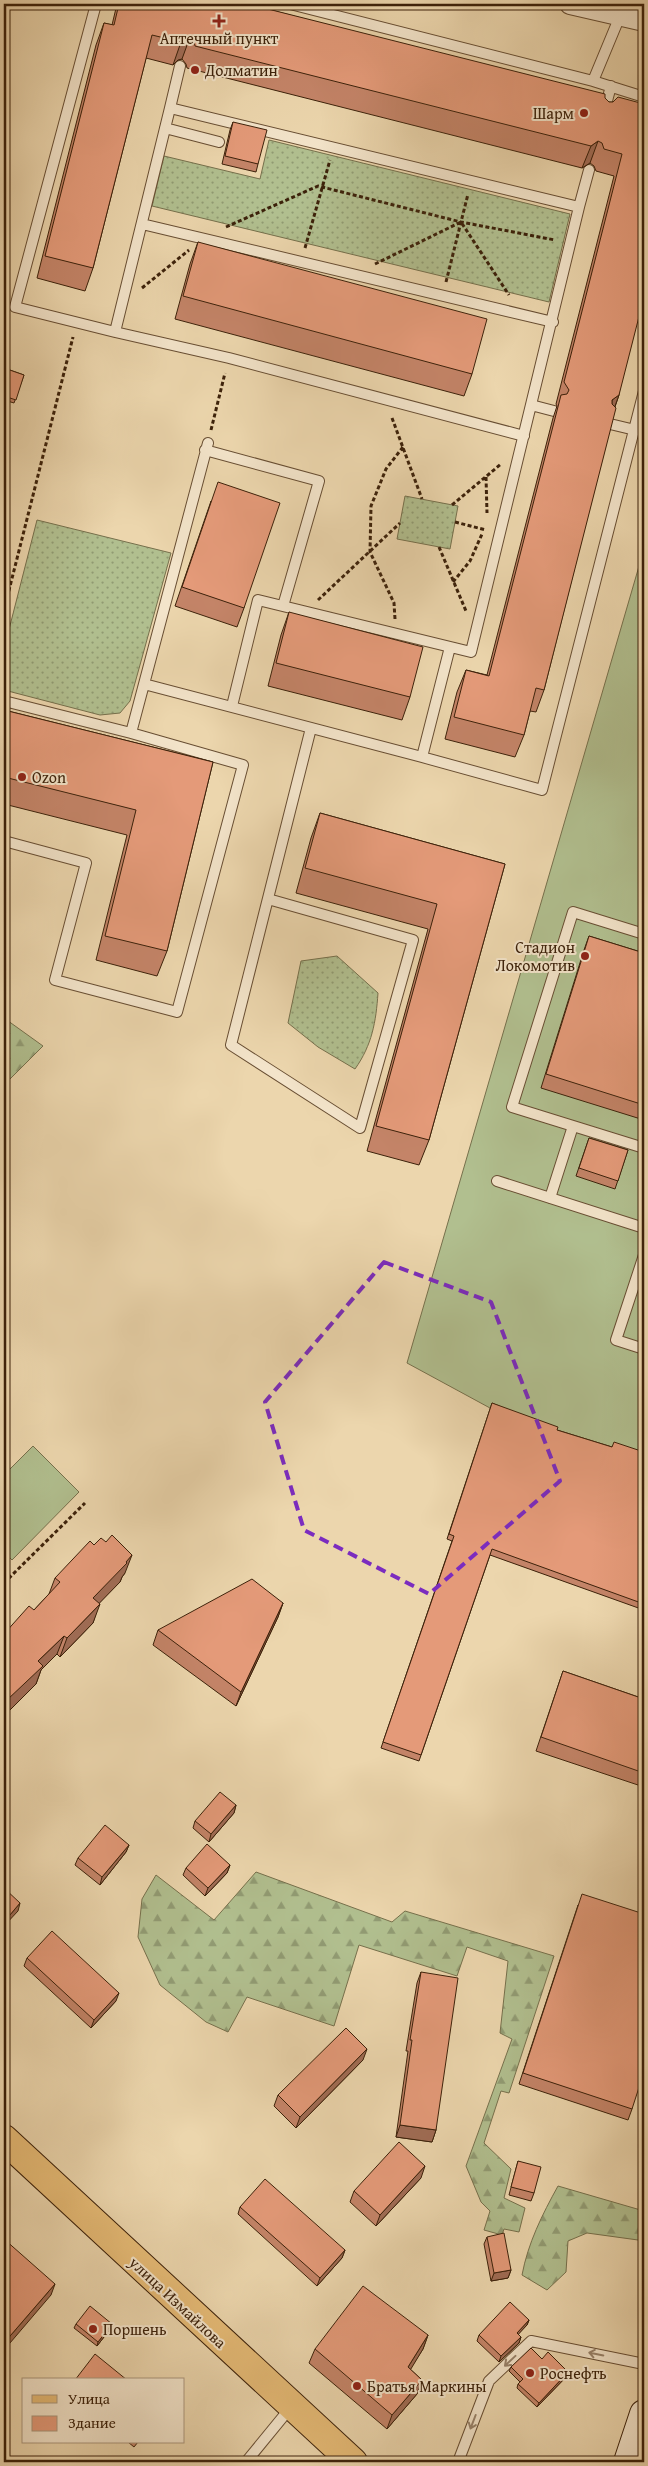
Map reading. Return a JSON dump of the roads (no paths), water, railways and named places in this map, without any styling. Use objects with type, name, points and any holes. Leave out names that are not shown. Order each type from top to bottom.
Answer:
[{"type":"main road","name":"улица Измайлова","points":[[4,2139],[291,2407],[353,2462]]},
{"type":"main road","points":[[628,2462],[644,2414]]},
{"type":"street","points":[[579,5],[644,21]]},
{"type":"lane","points":[[96,4],[15,307],[229,358],[524,436]]},
{"type":"lane","points":[[290,4],[593,81],[644,97]]},
{"type":"lane","points":[[593,81],[620,16]]},
{"type":"lane","points":[[115,332],[180,66]]},
{"type":"lane","points":[[603,118],[611,86]]},
{"type":"lane","points":[[170,108],[579,208]]},
{"type":"lane","points":[[165,128],[219,142]]},
{"type":"lane","points":[[232,706],[258,600],[471,652],[589,170]]},
{"type":"lane","points":[[142,224],[552,322]]},
{"type":"lane","points":[[144,684],[542,790],[644,392]]},
{"type":"lane","points":[[531,405],[554,411]]},
{"type":"lane","points":[[610,424],[634,430]]},
{"type":"lane","points":[[131,733],[206,447],[319,481],[283,606]]},
{"type":"lane","points":[[422,758],[450,647]]},
{"type":"lane","points":[[4,701],[131,733],[243,765],[177,1012],[55,980],[86,863],[4,841]]},
{"type":"lane","points":[[268,899],[413,940],[360,1128],[231,1045],[311,728]]},
{"type":"lane","points":[[644,934],[573,912],[512,1106],[644,1148]]},
{"type":"lane","points":[[550,1198],[573,1126]]},
{"type":"lane","points":[[497,1181],[644,1228]]},
{"type":"lane","points":[[644,1255],[616,1340],[644,1349]]},
{"type":"lane","points":[[458,2462],[488,2381],[531,2341],[644,2364]]},
{"type":"lane","points":[[246,2462],[291,2407]]},
{"type":"place","name":"Аптечный пункт","points":[[219,21]]},
{"type":"place","name":"Долматин","points":[[195,70]]},
{"type":"place","name":"Шарм","points":[[584,113]]},
{"type":"place","name":"Ozon","points":[[22,777]]},
{"type":"place","name":"Стадион Локомотив","points":[[585,956]]},
{"type":"place","name":"Поршень","points":[[93,2329]]},
{"type":"place","name":"Роснефть","points":[[530,2373]]},
{"type":"place","name":"Братья Маркины","points":[[357,2386]]}]
